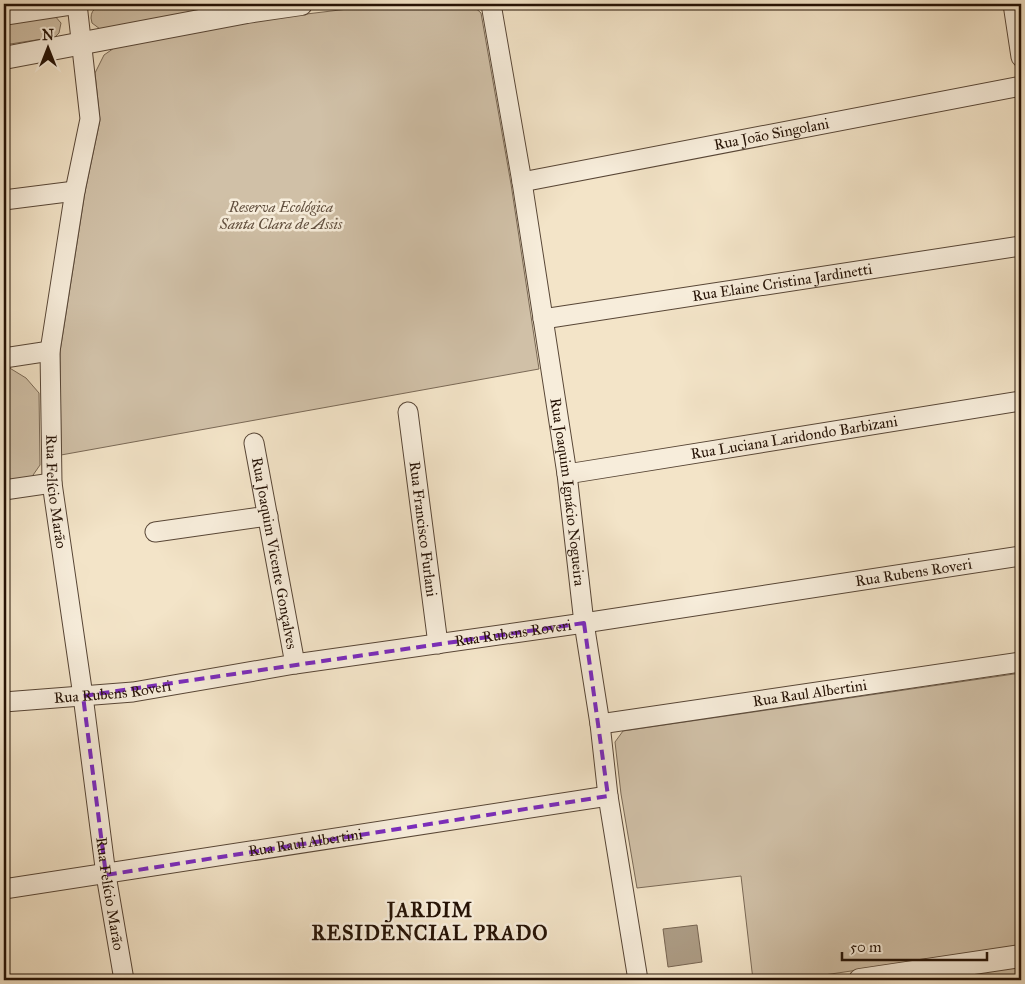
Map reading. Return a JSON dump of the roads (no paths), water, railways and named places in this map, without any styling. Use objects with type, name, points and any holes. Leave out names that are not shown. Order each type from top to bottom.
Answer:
[{"type":"street","points":[[4,14],[69,4]]},
{"type":"street","name":"Rua Felício Marão","points":[[77,4],[90,120],[75,191],[50,351],[52,482],[83,696],[106,874],[124,980]]},
{"type":"street","points":[[4,58],[247,8],[301,4]]},
{"type":"street","name":"Rua Joaquim Ignácio Nogueira","points":[[491,4],[522,182],[567,474],[584,623],[600,724],[608,796],[638,980]]},
{"type":"street","points":[[1013,4],[1021,57]]},
{"type":"street","name":"Rua João Singolani","points":[[522,182],[1021,86]]},
{"type":"street","points":[[4,200],[75,191]]},
{"type":"street","name":"Rua Elaine Cristina Jardinetti","points":[[543,320],[1021,246]]},
{"type":"street","points":[[4,358],[50,351]]},
{"type":"street","name":"Rua Luciana Laridondo Barbizani","points":[[567,474],[1021,401]]},
{"type":"street","name":"Rua Francisco Furlani","points":[[408,412],[438,644]]},
{"type":"street","name":"Rua Joaquim Vicente Gonçalves","points":[[254,443],[295,664]]},
{"type":"street","points":[[4,490],[52,482]]},
{"type":"street","points":[[156,532],[268,516]]},
{"type":"street","name":"Rua Rubens Roveri","points":[[4,702],[133,692],[295,664],[584,623],[1021,556]]},
{"type":"street","name":"Rua Raul Albertini","points":[[600,724],[1021,662]]},
{"type":"street","name":"Rua Raul Albertini","points":[[4,889],[608,796]]},
{"type":"street","points":[[860,980],[1021,956]]},
{"type":"district","name":"JARDIM RESIDENCIAL PRADO","points":[[430,922]]},
{"type":"park label","name":"Reserva Ecológica Santa Clara de Assis","points":[[281,216]]}]
